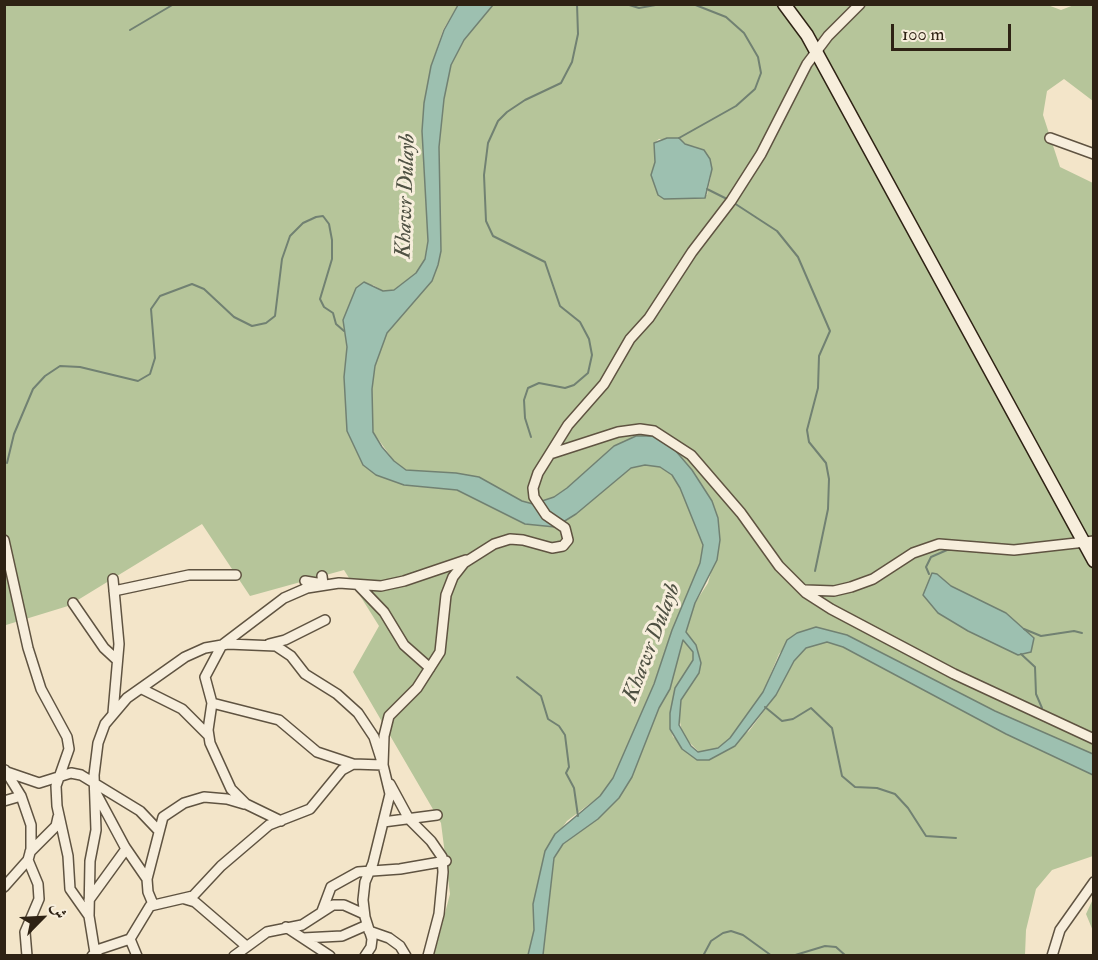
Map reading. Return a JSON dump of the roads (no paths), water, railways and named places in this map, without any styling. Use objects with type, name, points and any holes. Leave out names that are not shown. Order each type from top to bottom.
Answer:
[{"type":"main road","points":[[784,4],[795,17],[816,52],[1089,542],[1094,561]]},
{"type":"street","points":[[305,581],[323,580],[381,586],[468,560],[494,544],[510,539],[540,543],[552,548],[563,546],[568,540],[565,528],[546,514],[534,497],[533,488],[538,473],[568,425],[604,384],[630,339],[649,318],[692,252],[731,201],[761,154],[797,80],[816,52],[828,36],[860,4]]},
{"type":"street","points":[[1050,138],[1094,154]]},
{"type":"street","points":[[550,454],[618,432],[640,429],[654,431],[691,456],[741,513],[779,566],[802,590],[831,609],[954,674],[1094,739]]},
{"type":"street","points":[[4,540],[28,648],[41,689],[67,737],[69,749],[56,786],[59,815],[68,856],[70,889],[89,916]]},
{"type":"street","points":[[802,590],[834,591],[851,587],[873,579],[913,553],[939,544],[1014,550],[1089,542]]},
{"type":"street","points":[[383,765],[384,736],[389,716],[417,688],[440,652],[446,595],[453,577],[468,560]]},
{"type":"street","points":[[114,591],[189,575],[236,575]]},
{"type":"street","points":[[113,579],[119,644],[113,713]]},
{"type":"street","points":[[209,736],[212,704],[205,677],[222,645],[284,598],[323,580]]},
{"type":"street","points":[[357,585],[384,612],[404,645],[430,668]]},
{"type":"street","points":[[73,603],[104,648],[117,660]]},
{"type":"street","points":[[267,645],[285,640],[325,620]]},
{"type":"street","points":[[94,954],[88,900],[90,861],[96,830],[94,786],[98,743],[105,724],[113,713],[142,688],[185,657],[205,648],[222,645],[267,645],[276,646],[291,656],[305,674],[337,694],[358,713],[374,737],[383,765],[390,794],[363,900],[371,947],[365,956]]},
{"type":"street","points":[[142,688],[182,709],[209,736],[231,789],[246,804]]},
{"type":"street","points":[[212,704],[279,720],[316,752],[353,764],[383,765]]},
{"type":"street","points":[[94,954],[100,949],[130,939],[144,912],[153,904],[193,896],[221,866],[269,825],[310,809],[342,770],[353,764]]},
{"type":"street","points":[[5,771],[39,783],[70,773],[140,811],[159,831]]},
{"type":"street","points":[[5,771],[21,796],[31,825],[29,856],[38,884],[39,899],[25,932],[27,956]]},
{"type":"street","points":[[387,779],[409,819],[438,850],[444,862],[439,914],[428,956]]},
{"type":"street","points":[[94,786],[126,849],[147,879]]},
{"type":"street","points":[[4,801],[21,796]]},
{"type":"street","points":[[153,904],[148,892],[147,879],[163,817],[184,803],[204,797],[226,799],[246,804],[281,821]]},
{"type":"street","points":[[383,822],[437,814]]},
{"type":"street","points":[[4,887],[56,826],[59,815]]},
{"type":"street","points":[[88,900],[126,849]]},
{"type":"street","points":[[322,911],[331,887],[342,878],[370,869],[400,869],[444,862]]},
{"type":"street","points":[[4,877],[18,873]]},
{"type":"street","points":[[1052,956],[1060,930],[1094,882]]},
{"type":"street","points":[[182,898],[195,902],[245,945]]},
{"type":"street","points":[[234,956],[245,945],[267,932],[302,925],[333,905],[344,905],[364,914]]},
{"type":"street","points":[[286,927],[330,956]]},
{"type":"street","points":[[303,938],[342,936],[368,928],[400,946],[406,956]]},
{"type":"street","points":[[130,939],[137,956]]},
{"type":"waterway","points":[[130,30],[174,4]]},
{"type":"waterway","points":[[531,437],[525,418],[524,400],[528,388],[539,383],[565,388],[574,385],[588,373],[592,355],[589,339],[580,322],[560,306],[545,262],[493,236],[486,221],[484,175],[488,143],[498,121],[525,100],[561,83],[572,62],[578,34],[577,4]]},
{"type":"waterway","points":[[626,4],[639,8],[661,4]]},
{"type":"waterway","points":[[679,138],[736,106],[755,89],[761,73],[758,57],[744,33],[726,17],[693,4]]},
{"type":"waterway","points":[[707,189],[729,200]]},
{"type":"waterway","points":[[734,203],[777,231],[798,257],[830,331],[819,356],[818,388],[807,430],[809,442],[826,463],[829,479],[828,509],[815,571]]},
{"type":"waterway","points":[[7,463],[14,434],[33,389],[45,376],[60,366],[80,367],[138,381],[150,374],[155,358],[151,309],[160,296],[192,284],[204,289],[234,317],[252,326],[266,323],[275,316],[282,259],[290,236],[303,223],[316,217],[323,216],[329,224],[332,240],[332,259],[320,299],[324,307],[333,313],[336,324],[344,331]]},
{"type":"waterway","points":[[929,574],[926,567],[931,557],[947,550],[957,550]]},
{"type":"waterway","points":[[1024,629],[1041,636],[1074,631],[1082,633]]},
{"type":"waterway","points":[[1021,654],[1035,667],[1036,694],[1042,708]]},
{"type":"waterway","points":[[517,677],[541,696],[548,719],[559,726],[565,735],[569,767],[566,773],[574,788],[578,816]]},
{"type":"waterway","points":[[765,707],[782,721],[793,719],[811,708],[832,728],[842,776],[855,787],[877,788],[895,794],[908,808],[926,836],[956,838]]},
{"type":"waterway","points":[[703,956],[711,941],[731,931],[743,935],[772,956]]},
{"type":"waterway","points":[[792,956],[825,946],[836,947],[846,956]]},
{"type":"water label","name":"Khawr Dulayb","points":[[407,196]]},
{"type":"water label","name":"Khawr Dulayb","points":[[653,643]]}]
